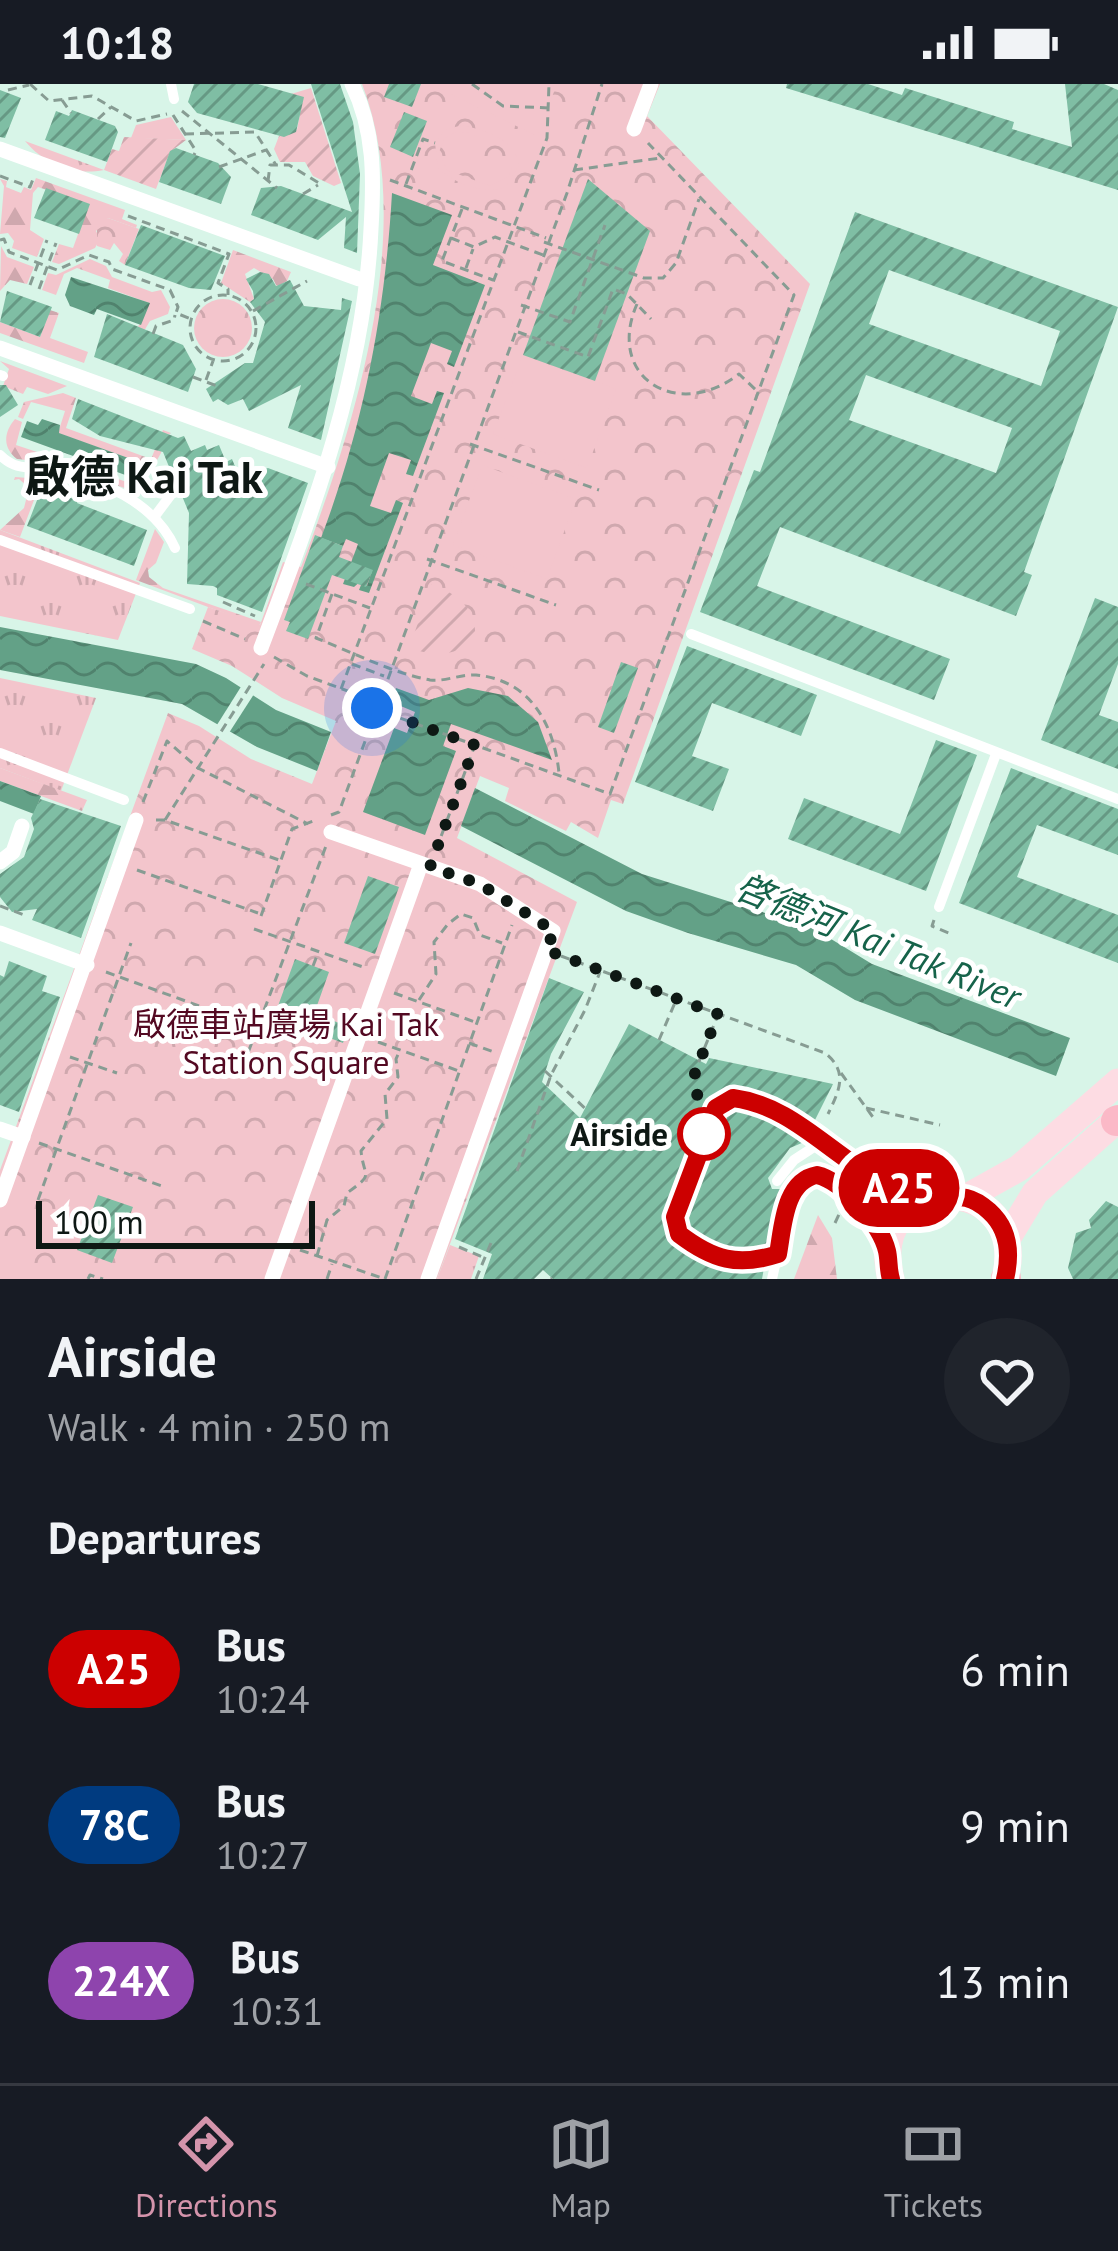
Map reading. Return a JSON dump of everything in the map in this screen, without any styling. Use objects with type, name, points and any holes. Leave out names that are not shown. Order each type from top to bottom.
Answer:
[{"type":"main road","points":[[967,1197],[1019,1168],[1118,1082]]},
{"type":"main road","points":[[1007,1239],[1035,1193],[1118,1120]]},
{"type":"main road","points":[[889,1265],[896,1222],[927,1198],[947,1194],[967,1197],[999,1221],[1010,1258],[1005,1278]]},
{"type":"street","points":[[264,654],[362,325],[374,174],[370,139],[352,84]]},
{"type":"street","points":[[634,129],[651,84]]},
{"type":"street","points":[[0,149],[359,279]]},
{"type":"street","points":[[0,348],[321,465]]},
{"type":"street","points":[[0,1200],[136,820]]},
{"type":"street","points":[[0,862],[22,826]]},
{"type":"street","points":[[331,832],[480,884],[554,931],[428,1279]]},
{"type":"street","points":[[272,1279],[425,865]]},
{"type":"street","points":[[0,934],[87,965]]},
{"type":"street","points":[[0,1129],[23,1137]]},
{"type":"lane","points":[[171,84],[174,99]]},
{"type":"lane","points":[[0,455],[22,469],[60,472],[128,496],[155,516],[175,548]]},
{"type":"lane","points":[[155,516],[176,488]]},
{"type":"lane","points":[[0,540],[190,609]]},
{"type":"lane","points":[[691,634],[1118,799]]},
{"type":"lane","points":[[0,752],[124,800]]},
{"type":"lane","points":[[939,907],[996,754]]},
{"type":"lane","points":[[809,1131],[869,1175],[927,1198]]},
{"type":"lane","points":[[777,1180],[794,1160],[823,1141]]},
{"type":"lane","points":[[772,1279],[790,1198],[797,1185],[817,1175],[828,1177],[855,1200],[889,1265]]},
{"type":"lane","points":[[724,1258],[747,1263],[778,1254]]},
{"type":"lane","points":[[747,1263],[748,1279]]},
{"type":"path","points":[[8,90],[30,84],[49,101],[92,96],[136,121],[184,110],[277,188]]},
{"type":"path","points":[[472,84],[503,106],[551,108]]},
{"type":"path","points":[[341,689],[547,138],[549,84]]},
{"type":"path","points":[[123,865],[260,915],[292,830],[339,812],[602,84]]},
{"type":"path","points":[[62,100],[71,113]]},
{"type":"path","points":[[98,119],[112,107]]},
{"type":"path","points":[[172,113],[196,151],[194,155]]},
{"type":"path","points":[[203,621],[296,671],[411,722],[610,794],[794,295],[634,129]]},
{"type":"path","points":[[185,134],[255,132],[276,165]]},
{"type":"path","points":[[225,147],[230,133]]},
{"type":"path","points":[[406,186],[423,139],[435,143]]},
{"type":"path","points":[[219,167],[266,150]]},
{"type":"path","points":[[573,170],[662,158]]},
{"type":"path","points":[[0,176],[30,187],[39,163]]},
{"type":"path","points":[[268,185],[270,165],[289,165],[319,183],[315,190],[302,194]]},
{"type":"path","points":[[374,174],[644,278],[663,278],[676,263],[700,198]]},
{"type":"path","points":[[135,198],[128,217],[230,254],[218,283],[228,296]]},
{"type":"path","points":[[463,207],[442,261],[494,280]]},
{"type":"path","points":[[521,304],[570,322],[605,225]]},
{"type":"path","points":[[466,270],[474,247],[495,237],[544,255]]},
{"type":"path","points":[[451,238],[474,247]]},
{"type":"path","points":[[0,240],[4,239],[10,252],[57,270],[89,255],[109,262],[112,269],[170,290],[178,307],[174,320],[156,326],[153,334]]},
{"type":"path","points":[[30,285],[47,240]]},
{"type":"path","points":[[39,289],[56,243]]},
{"type":"path","points":[[252,311],[306,285],[314,263]]},
{"type":"path","points":[[170,290],[174,279]]},
{"type":"path","points":[[516,331],[588,358],[613,289],[627,294],[651,320]]},
{"type":"path","points":[[228,296],[252,311],[257,341],[237,358],[213,360],[193,344],[191,319],[207,299],[228,296]]},
{"type":"path","points":[[637,304],[628,340],[636,364],[652,383],[686,396],[711,392],[739,374],[758,393]]},
{"type":"path","points":[[176,313],[191,319]]},
{"type":"path","points":[[205,382],[213,360]]},
{"type":"path","points":[[193,377],[217,386]]},
{"type":"path","points":[[470,443],[598,490]]},
{"type":"path","points":[[428,559],[556,605]]},
{"type":"path","points":[[287,578],[371,609]]},
{"type":"path","points":[[332,594],[316,638],[435,681],[477,676],[518,690],[546,721],[559,775]]},
{"type":"path","points":[[224,602],[271,622]]},
{"type":"path","points":[[264,654],[166,820],[279,860]]},
{"type":"path","points":[[351,663],[384,676]]},
{"type":"path","points":[[136,820],[166,741],[198,768],[294,819],[331,832],[243,1066]]},
{"type":"path","points":[[425,865],[475,745]]},
{"type":"path","points":[[0,906],[27,916]]},
{"type":"path","points":[[939,907],[932,926],[951,934]]},
{"type":"path","points":[[284,1244],[384,1279],[518,908]]},
{"type":"path","points":[[418,1001],[436,974],[434,942],[455,917],[473,918],[480,935],[505,944]]},
{"type":"path","points":[[254,929],[365,968],[360,981],[477,1022]]},
{"type":"path","points":[[38,1200],[131,943]]},
{"type":"path","points":[[546,950],[825,1052],[874,1120]]},
{"type":"path","points":[[313,966],[318,952]]},
{"type":"path","points":[[87,965],[224,1015]]},
{"type":"path","points":[[517,1171],[551,1075],[600,970]]},
{"type":"path","points":[[659,1040],[676,998]]},
{"type":"path","points":[[694,1076],[718,1014]]},
{"type":"path","points":[[359,1036],[459,1071]]},
{"type":"path","points":[[317,1256],[328,1220],[344,1206],[347,1192],[366,1179],[361,1150],[387,1119],[386,1089],[398,1077],[400,1050]]},
{"type":"path","points":[[55,1052],[117,1073]]},
{"type":"path","points":[[545,1071],[589,1112]]},
{"type":"path","points":[[828,1114],[840,1089],[840,1072]]},
{"type":"path","points":[[866,1108],[940,1124]]},
{"type":"path","points":[[23,1137],[162,1186]]},
{"type":"path","points":[[442,1240],[485,1258]]},
{"type":"path","points":[[476,1279],[490,1244]]},
{"type":"path","points":[[327,1279],[333,1261]]},
{"type":"path","points":[[88,1279],[90,1275],[103,1279]]},
{"type":"green space","name":"啟德車站廣場 Kai Tak Station Square","points":[[362,84],[660,84],[647,116],[810,284],[623,804],[611,800],[598,838],[571,822],[566,831],[505,801],[509,788],[480,776],[457,838],[577,902],[437,1279],[0,1279],[0,1170],[168,713],[199,726],[251,759],[312,784],[336,721],[192,649],[208,607],[260,625],[283,562],[301,567],[341,453],[372,328],[381,264],[384,201],[378,141]]},
{"type":"green space","points":[[430,84],[557,84],[537,136]]},
{"type":"green space","points":[[311,88],[341,183],[334,186],[313,176],[305,162],[280,162],[274,149],[279,136],[297,130],[302,102],[291,94]]},
{"type":"green space","points":[[171,117],[186,140],[131,138],[136,125]]},
{"type":"green space","points":[[462,125],[490,133],[512,148],[519,165],[506,187],[470,187],[438,168],[435,143],[445,130]],"holes":[[[455,132],[504,147],[513,165],[508,177],[490,186],[447,170],[439,152],[444,139]]]},
{"type":"green space","points":[[124,137],[186,140],[170,152],[156,189],[104,170],[112,149],[119,151]]},
{"type":"green space","points":[[25,141],[104,170],[61,167]]},
{"type":"green space","points":[[36,178],[125,210],[122,219],[136,228],[108,218],[96,231],[100,239],[95,248],[59,264],[52,262],[59,244],[73,248],[89,204],[38,187],[33,193],[30,230],[44,239],[37,257],[12,248],[14,241],[8,233],[0,234],[4,186],[0,179],[21,193],[24,187],[31,190]]},
{"type":"green space","points":[[108,218],[139,229],[125,265],[114,243],[110,250],[97,246],[97,223]]},
{"type":"green space","points":[[1,246],[7,257],[34,267],[27,284],[10,280],[0,291]]},
{"type":"green space","points":[[233,250],[291,272],[287,281],[277,287],[273,279],[254,268],[245,274],[254,299],[250,302],[221,283]]},
{"type":"green space","points":[[90,259],[106,266],[112,277],[152,292],[161,290],[170,307],[168,314],[150,321],[144,331],[138,327],[149,303],[108,288],[110,280],[77,268],[64,274],[56,295],[42,290],[48,273],[56,275]]},
{"type":"green space","points":[[223,299],[244,307],[252,328],[244,349],[223,357],[202,349],[194,328],[202,307]]},
{"type":"green space","points":[[50,310],[59,313],[50,338],[88,352],[84,363],[0,333],[0,322],[40,337]]},
{"type":"green space","points":[[523,355],[616,389],[587,468],[493,434]]},
{"type":"green space","points":[[0,361],[67,386],[48,394],[27,387],[23,394],[3,386],[9,369]]},
{"type":"green space","points":[[63,393],[76,398],[66,428],[151,459],[163,430],[171,433],[163,438],[153,467],[58,433],[65,411],[31,402],[23,419],[18,417],[24,402]]},
{"type":"green space","points":[[15,419],[22,422],[16,445],[148,489],[174,478],[186,494],[171,483],[155,494],[141,494],[55,463],[17,459],[6,440]]},
{"type":"green space","points":[[482,465],[576,499],[547,579],[453,545]]},
{"type":"green space","points":[[15,477],[42,479],[20,537],[0,530],[24,508],[29,488]]},
{"type":"green space","points":[[155,529],[164,542],[148,570],[149,577],[163,588],[261,622],[259,626],[136,580]]},
{"type":"green space","points":[[0,530],[140,583],[118,640],[0,616]]},
{"type":"green space","points":[[432,584],[456,597],[475,626],[475,636],[453,652],[409,648]]},
{"type":"green space","points":[[0,678],[96,698],[61,791],[0,768]]},
{"type":"green space","points":[[0,768],[87,800],[82,811],[0,781]]},
{"type":"green space","points":[[818,1215],[832,1238],[837,1279],[794,1279]]},
{"type":"green space","points":[[450,1245],[479,1256],[471,1279],[437,1279]]},
{"type":"water","points":[[392,193],[452,215],[433,265],[485,285],[454,367],[447,364],[452,351],[431,343],[411,396],[432,404],[437,391],[444,393],[413,476],[406,474],[411,460],[389,453],[370,506],[391,513],[396,500],[403,503],[369,593],[359,590],[367,586],[372,571],[354,587],[343,584],[358,544],[346,539],[343,546],[321,538],[370,368]]},
{"type":"water","points":[[71,277],[150,303],[141,325],[97,309],[94,315],[70,306],[65,295]]},
{"type":"water","points":[[42,419],[60,425],[59,433],[145,464],[139,480],[21,437],[27,421],[38,425]]},
{"type":"water","points":[[0,627],[196,664],[276,710],[331,732],[317,771],[257,747],[182,704],[0,670]]},
{"type":"water","points":[[396,688],[429,700],[468,688],[508,696],[538,722],[552,760],[451,724],[443,746],[456,751],[425,835],[363,812],[394,728],[407,733],[415,712],[391,702]]},
{"type":"water","points":[[0,781],[41,796],[34,814],[0,801]]},
{"type":"water","name":"啓德河 Kai Tak River","points":[[475,788],[642,874],[813,928],[872,964],[1070,1038],[1056,1076],[855,1000],[796,965],[626,911],[461,826]]},
{"type":"pier","points":[[244,682],[256,691],[227,736],[215,728]]},
{"type":"building","points":[[194,84],[258,84],[304,97],[296,132],[284,137],[197,113],[188,102]]},
{"type":"building","points":[[311,84],[340,84],[353,122],[360,174],[357,253],[344,248],[346,217],[318,240],[251,215],[261,188],[281,186],[352,212]]},
{"type":"building","points":[[389,84],[421,84],[412,107],[384,97]]},
{"type":"building","points":[[787,84],[868,84],[902,95],[905,88],[1014,122],[1012,129],[1072,147],[1065,84],[1104,84],[1118,90],[1118,190],[786,88]]},
{"type":"building","points":[[0,90],[21,98],[5,138],[0,137]]},
{"type":"building","points":[[72,110],[115,126],[118,132],[107,162],[45,140],[56,111],[69,116]]},
{"type":"building","points":[[404,112],[427,121],[413,157],[390,147]]},
{"type":"building","points":[[176,148],[218,163],[231,177],[221,204],[159,182],[170,151]]},
{"type":"building","points":[[588,179],[650,231],[595,381],[523,355]]},
{"type":"building","points":[[46,188],[90,204],[79,234],[34,218]]},
{"type":"building","points":[[855,212],[1118,307],[1024,572],[1032,575],[1016,616],[780,527],[757,586],[950,659],[934,700],[700,612],[754,470],[760,472]],"holes":[[[889,270],[1060,331],[1041,386],[869,324]],[[866,375],[1012,428],[996,473],[849,420]]]},
{"type":"building","points":[[141,225],[225,256],[211,290],[189,288],[125,265]]},
{"type":"building","points":[[260,272],[269,274],[276,286],[290,280],[304,306],[341,310],[342,298],[352,301],[321,440],[288,428],[301,385],[249,411],[243,399],[228,405],[218,399],[213,402],[206,389],[245,363],[253,363],[265,322],[250,302],[253,291],[246,279]]},
{"type":"building","points":[[7,291],[52,307],[40,337],[0,322]]},
{"type":"building","points":[[107,314],[183,345],[196,369],[188,392],[94,357]]},
{"type":"building","points":[[0,385],[6,385],[18,405],[0,417]]},
{"type":"building","points":[[78,399],[178,438],[184,436],[191,451],[219,445],[239,476],[268,468],[308,483],[262,612],[217,595],[213,586],[187,584],[189,513],[182,496],[184,483],[174,479],[163,452],[100,436],[72,419]]},
{"type":"building","points":[[41,490],[78,500],[147,530],[134,566],[27,526]]},
{"type":"building","points":[[315,535],[343,546],[339,557],[373,570],[366,587],[332,575],[308,639],[286,631],[290,622],[284,620]]},
{"type":"building","points":[[1095,598],[1118,607],[1118,664],[1099,715],[1118,722],[1118,769],[1041,740]]},
{"type":"building","points":[[687,646],[817,695],[801,736],[712,703],[692,756],[729,769],[713,811],[635,782]]},
{"type":"building","points":[[621,662],[638,668],[614,733],[598,727]]},
{"type":"building","points":[[936,740],[977,755],[926,891],[788,839],[804,798],[900,834]]},
{"type":"building","points":[[1011,768],[1118,809],[1118,855],[1037,825],[1017,877],[1118,915],[1118,963],[959,903]]},
{"type":"building","points":[[40,799],[121,826],[81,938],[32,920],[37,909],[12,912],[0,897],[0,874],[24,857],[34,829],[31,818]]},
{"type":"building","points":[[368,876],[399,887],[375,954],[344,943]]},
{"type":"building","points":[[295,959],[329,972],[314,1014],[348,1026],[343,1043],[274,1017]]},
{"type":"building","points":[[9,961],[47,976],[42,991],[60,997],[19,1112],[0,1105],[0,975],[4,977]]},
{"type":"building","name":"Airside","points":[[549,978],[584,992],[551,1054],[542,1082],[580,1118],[629,1024],[706,1064],[709,1058],[833,1084],[814,1122],[802,1126],[804,1142],[790,1148],[768,1178],[772,1189],[782,1189],[769,1246],[747,1253],[722,1249],[715,1255],[722,1268],[746,1273],[764,1268],[762,1279],[553,1279],[543,1270],[534,1279],[483,1279],[492,1254],[455,1239]]},
{"type":"building","points":[[98,1195],[133,1207],[112,1263],[77,1250]]},
{"type":"building","points":[[1106,1201],[1118,1207],[1118,1279],[1073,1279],[1068,1268],[1076,1233],[1091,1228],[1089,1220]]},
{"type":"bus line","name":"A25","points":[[891,1279],[887,1250],[861,1207],[828,1177],[807,1177],[797,1185],[778,1254],[747,1263],[734,1261],[707,1252],[679,1234],[675,1217],[716,1108],[733,1098],[783,1114],[869,1175],[927,1198],[967,1197],[985,1207],[999,1221],[1007,1239],[1010,1258],[1005,1279]]},
{"type":"place","name":"Airside","points":[[704,1134]]},
{"type":"district","name":"啟德 Kai Tak","points":[[144,477]]},
{"type":"route","points":[[372,708],[475,745],[430,867],[480,884],[554,931],[546,950],[718,1014],[694,1076],[704,1134]]}]
